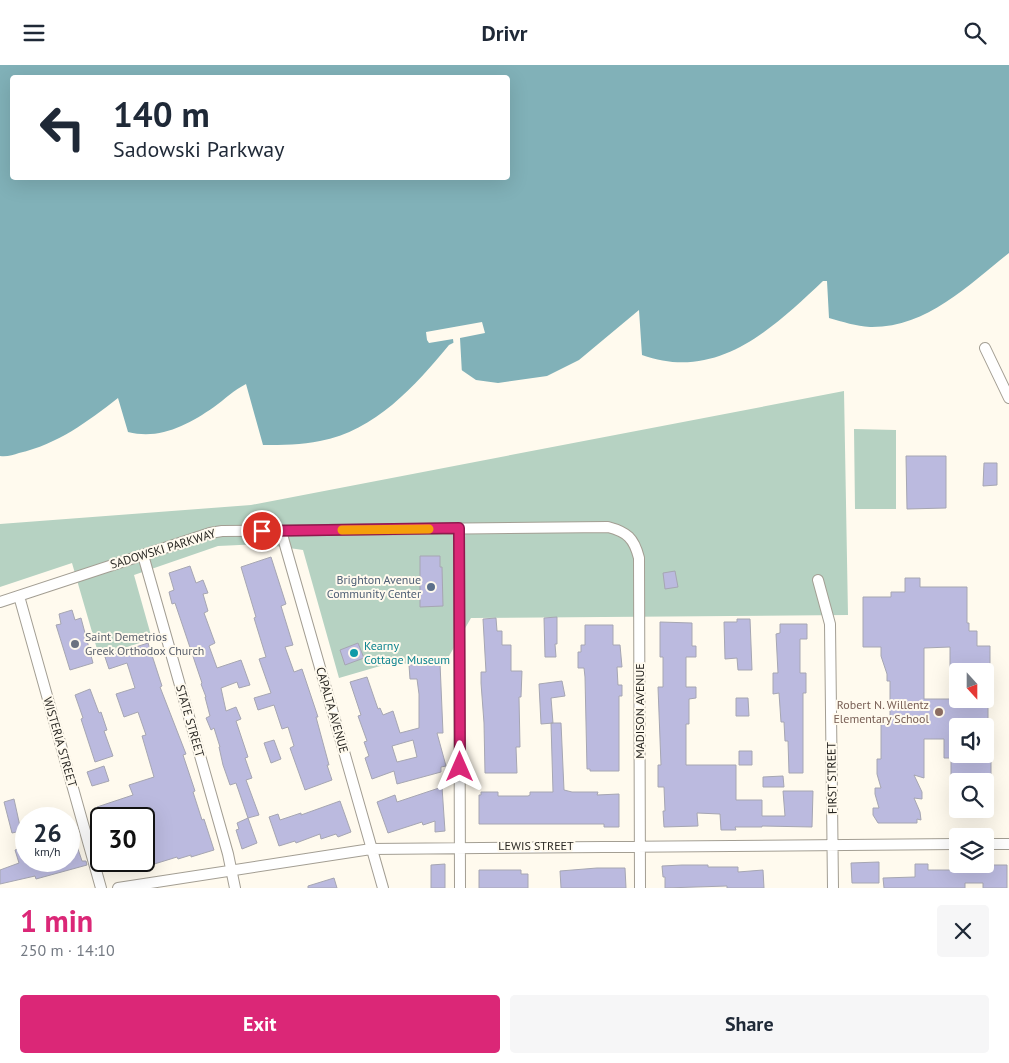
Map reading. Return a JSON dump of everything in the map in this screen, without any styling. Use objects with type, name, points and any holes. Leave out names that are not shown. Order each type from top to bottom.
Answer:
[{"type":"street","points":[[985,348],[1009,397]]},
{"type":"street","name":"SADOWSKI PARKWAY","points":[[0,602],[210,533],[222,531],[608,527],[620,530],[630,536]]},
{"type":"street","points":[[459,528],[460,888]]},
{"type":"street","name":"CAPALTA AVENUE","points":[[282,531],[383,888]]},
{"type":"street","name":"MADISON AVENUE","points":[[630,536],[640,557],[640,888]]},
{"type":"street","name":"STATE STREET","points":[[143,555],[228,853],[235,888]]},
{"type":"street","name":"FIRST STREET","points":[[818,580],[830,624],[833,888]]},
{"type":"street","name":"WISTERIA STREET","points":[[19,596],[101,888]]},
{"type":"street","name":"LEWIS STREET","points":[[118,888],[371,849],[949,844]]},
{"type":"street","points":[[994,844],[1009,844]]},
{"type":"green space","points":[[844,391],[848,615],[471,618],[445,663],[387,664],[339,678],[303,550],[261,544],[218,546],[134,575],[152,639],[99,656],[72,563],[0,587],[0,524],[251,505]]},
{"type":"green space","points":[[854,429],[896,430],[896,509],[855,509]]},
{"type":"water","points":[[0,65],[1009,65],[1009,253],[946,302],[910,320],[891,325],[870,327],[829,318],[827,281],[823,281],[784,317],[763,333],[742,346],[719,356],[695,362],[669,362],[642,355],[639,310],[579,360],[547,376],[498,383],[476,380],[460,369],[455,342],[449,345],[408,391],[376,417],[359,428],[340,436],[320,441],[299,444],[263,445],[246,384],[194,420],[173,429],[151,434],[128,432],[118,398],[83,424],[59,438],[33,449],[0,456]]},
{"type":"pier","points":[[482,322],[485,333],[460,338],[462,374],[457,370],[453,339],[429,343],[427,340],[426,332]]},
{"type":"building","points":[[906,456],[946,456],[946,508],[907,509]]},
{"type":"building","points":[[984,463],[997,463],[997,485],[983,486]]},
{"type":"building","name":"Brighton Avenue Community Center","points":[[420,556],[440,556],[443,606],[420,607]]},
{"type":"building","points":[[271,557],[286,604],[281,606],[293,645],[285,647],[294,672],[302,669],[318,717],[316,717],[332,780],[305,790],[290,748],[294,746],[288,727],[282,729],[274,705],[258,710],[254,698],[271,693],[259,659],[266,657],[241,567]]},
{"type":"building","points":[[190,566],[196,583],[203,580],[208,593],[203,594],[208,611],[204,613],[215,643],[209,646],[217,668],[241,660],[250,685],[239,688],[237,682],[221,688],[226,711],[236,707],[241,719],[236,721],[248,757],[245,758],[252,778],[246,780],[259,815],[248,818],[236,783],[230,785],[214,728],[211,730],[206,718],[210,716],[202,683],[175,603],[172,604],[169,592],[174,590],[169,573]]},
{"type":"building","points":[[675,571],[678,587],[665,589],[663,573]]},
{"type":"building","name":"Robert N. Willentz Elementary School","points":[[905,578],[920,578],[920,587],[967,587],[967,623],[969,623],[969,631],[977,631],[977,646],[990,646],[990,663],[950,663],[950,647],[924,648],[924,699],[949,699],[949,708],[988,708],[988,718],[949,718],[949,758],[944,758],[944,739],[924,739],[924,778],[914,775],[922,792],[922,799],[914,798],[921,820],[917,819],[917,823],[878,823],[873,815],[873,808],[879,808],[875,788],[881,788],[877,774],[877,759],[881,759],[881,723],[890,723],[890,681],[887,681],[887,674],[881,656],[881,647],[863,647],[863,597],[891,597],[891,592],[905,592]]},
{"type":"building","name":"Saint Demetrios Greek Orthodox Church","points":[[72,610],[75,620],[81,618],[93,663],[70,670],[56,625],[61,624],[59,614]]},
{"type":"building","points":[[557,617],[556,657],[545,657],[544,618]]},
{"type":"building","points":[[496,618],[497,631],[502,631],[502,645],[511,645],[511,671],[522,671],[521,697],[519,697],[520,747],[516,747],[517,773],[485,773],[481,683],[481,672],[486,672],[483,619]]},
{"type":"building","points":[[737,619],[750,619],[752,670],[738,670],[737,658],[725,659],[724,622],[737,622]]},
{"type":"building","points":[[660,622],[692,623],[692,646],[696,646],[696,657],[686,657],[686,687],[696,687],[696,698],[689,699],[689,724],[686,724],[686,765],[736,765],[736,800],[762,800],[762,816],[785,816],[783,791],[813,791],[812,827],[762,826],[735,827],[736,830],[721,830],[720,814],[697,813],[698,826],[664,827],[664,787],[658,787],[658,765],[661,765],[658,687],[663,687],[663,657],[660,657]]},
{"type":"building","points":[[780,624],[807,624],[807,639],[800,639],[800,673],[806,673],[806,693],[803,693],[803,773],[789,773],[788,741],[785,741],[784,722],[781,722],[779,693],[773,694],[773,673],[778,673],[776,634],[780,633]]},
{"type":"building","points":[[585,625],[613,625],[613,645],[620,645],[622,667],[617,667],[618,685],[622,685],[622,696],[619,696],[619,771],[590,771],[590,769],[587,769],[585,677],[584,668],[578,668],[578,652],[581,652],[581,645],[585,645]]},
{"type":"building","points":[[148,643],[162,686],[160,687],[186,754],[183,755],[195,791],[193,792],[214,850],[191,857],[191,855],[178,859],[177,857],[155,864],[155,807],[97,807],[133,795],[129,785],[154,777],[142,736],[146,735],[138,712],[124,717],[116,694],[135,688],[127,663],[109,669],[105,657]]},
{"type":"building","points":[[358,643],[364,658],[345,665],[340,650]]},
{"type":"building","points":[[440,663],[443,733],[437,733],[446,766],[441,767],[441,772],[397,784],[394,771],[372,779],[365,758],[369,756],[364,742],[367,741],[358,716],[361,715],[350,682],[367,677],[378,709],[380,708],[383,715],[393,711],[400,733],[419,728],[417,679],[410,679],[409,665]],"holes":[[[413,740],[417,757],[397,762],[392,746]]]},
{"type":"building","points":[[562,681],[565,696],[551,698],[553,723],[541,724],[539,684]]},
{"type":"building","points":[[90,689],[99,713],[101,712],[107,730],[104,731],[113,756],[95,762],[75,695]]},
{"type":"building","points":[[736,698],[748,698],[749,716],[736,716]]},
{"type":"building","points":[[551,723],[561,723],[564,790],[572,792],[598,792],[597,795],[619,794],[619,827],[604,827],[604,824],[479,824],[479,795],[481,795],[481,792],[498,792],[498,796],[528,796],[530,792],[553,792]]},
{"type":"building","points":[[274,740],[281,759],[271,763],[264,743]]},
{"type":"building","points":[[739,751],[752,751],[752,765],[739,765]]},
{"type":"building","name":"Robert N. Willentz Elementary School","points":[[951,763],[991,763],[991,773],[951,773]]},
{"type":"building","points":[[104,766],[109,781],[92,786],[87,772]]},
{"type":"building","points":[[783,776],[784,787],[763,787],[763,777]]},
{"type":"building","points":[[442,787],[445,831],[435,832],[435,821],[423,825],[422,822],[388,833],[377,802],[395,795],[397,802]]},
{"type":"building","points":[[14,799],[16,807],[15,832],[12,833],[4,802]]},
{"type":"building","points":[[340,801],[351,832],[338,837],[336,834],[321,839],[320,834],[296,843],[295,841],[279,846],[269,817],[278,814],[280,820],[301,813],[301,815]]},
{"type":"building","points":[[248,818],[257,843],[242,849],[236,830],[239,829],[237,823]]},
{"type":"building","points":[[80,855],[82,861],[86,861],[87,865],[80,867]]},
{"type":"building","points":[[879,862],[879,883],[852,883],[851,863]]},
{"type":"building","points":[[15,864],[15,872],[62,872],[36,879],[35,876],[0,884],[0,870]]},
{"type":"building","points":[[445,864],[445,888],[431,888],[431,865]]},
{"type":"building","points":[[915,864],[928,864],[928,870],[949,870],[949,873],[994,873],[994,865],[1007,865],[1007,888],[983,888],[983,883],[965,883],[965,888],[884,888],[883,878],[915,877]]},
{"type":"building","points":[[662,866],[738,867],[738,872],[763,870],[764,888],[727,888],[727,886],[665,888]]},
{"type":"building","points":[[625,868],[626,888],[561,888],[560,871]]},
{"type":"building","points":[[479,870],[521,870],[521,874],[528,874],[528,888],[479,888]]},
{"type":"building","points":[[334,878],[337,888],[308,888],[308,886]]},
{"type":"slow traffic","points":[[342,530],[429,529]]},
{"type":"place","name":"Brighton Avenue Community Center","points":[[431,587]]},
{"type":"place","name":"Saint Demetrios Greek Orthodox Church","points":[[75,644]]},
{"type":"place","name":"Kearny Cottage Museum","points":[[354,653]]},
{"type":"place","name":"Robert N. Willentz Elementary School","points":[[939,712]]},
{"type":"route","points":[[262,531],[459,528],[460,767]]}]
